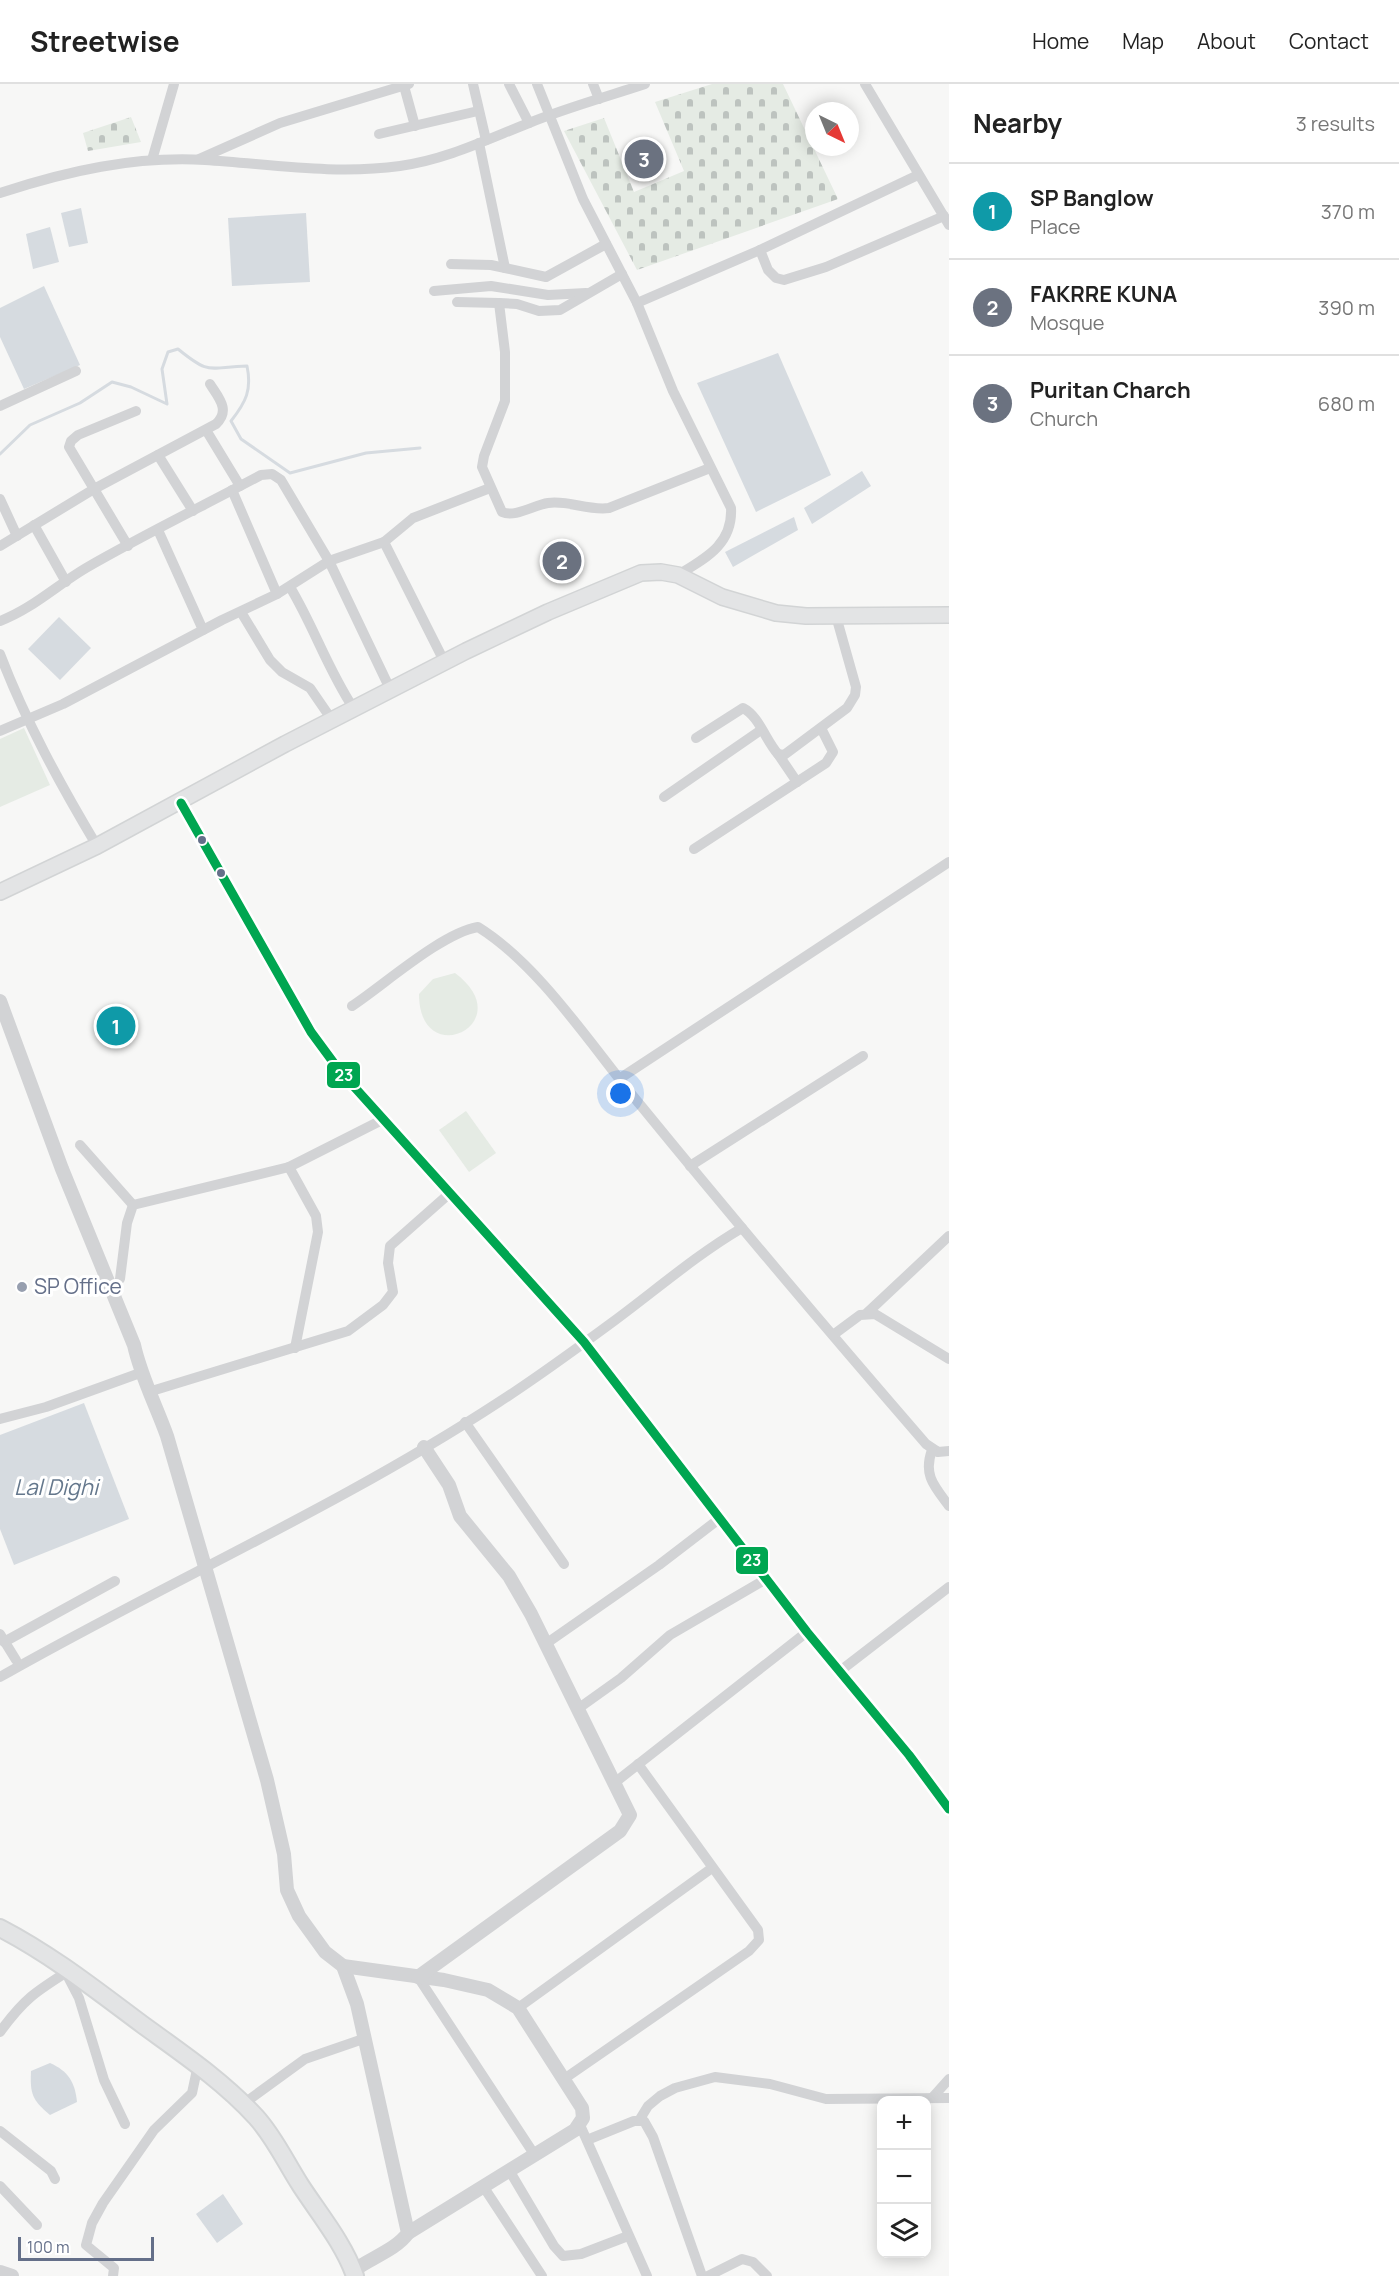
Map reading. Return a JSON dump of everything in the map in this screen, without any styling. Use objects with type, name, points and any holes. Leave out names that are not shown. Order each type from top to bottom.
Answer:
[{"type":"main road","points":[[0,892],[181,803],[332,720],[445,663],[548,612],[641,573],[661,572],[678,575],[722,597],[749,607],[776,613],[836,616],[949,615]]},
{"type":"main road","points":[[0,1928],[26,1940],[198,2065],[243,2104],[279,2146],[354,2273]]},
{"type":"street","points":[[152,160],[174,84]]},
{"type":"street","points":[[473,84],[505,268]]},
{"type":"street","points":[[509,84],[529,123]]},
{"type":"street","points":[[537,84],[583,199],[637,303],[662,366],[731,508],[732,525],[724,540],[678,575]]},
{"type":"street","points":[[593,84],[598,99]]},
{"type":"street","points":[[0,193],[74,170],[152,160],[196,160],[340,171],[399,166],[428,161],[641,84]]},
{"type":"street","points":[[760,250],[768,270],[776,278],[784,280],[826,267],[946,221],[865,84]]},
{"type":"street","points":[[196,160],[280,123],[407,85],[415,126]]},
{"type":"street","points":[[379,134],[478,111]]},
{"type":"street","points":[[637,303],[760,250],[918,175]]},
{"type":"street","points":[[451,264],[505,268],[546,277],[606,244]]},
{"type":"street","points":[[457,302],[499,303],[550,312],[569,307],[587,293],[622,274]]},
{"type":"street","points":[[434,291],[491,286],[548,295],[587,293]]},
{"type":"street","points":[[499,303],[505,352],[505,401],[483,461],[490,488],[499,508],[506,514],[558,502],[599,509],[619,505],[710,468]]},
{"type":"street","points":[[0,406],[76,371]]},
{"type":"street","points":[[0,546],[94,489],[216,424],[224,413],[224,408],[210,384]]},
{"type":"street","points":[[128,546],[69,447],[71,441],[86,431],[135,411]]},
{"type":"street","points":[[206,430],[236,488],[277,594]]},
{"type":"street","points":[[158,455],[193,511]]},
{"type":"street","points":[[0,621],[128,546],[267,473],[277,476],[329,561],[391,691]]},
{"type":"street","points":[[0,731],[29,721],[277,594],[329,561],[384,542],[413,518],[490,488]]},
{"type":"street","points":[[0,499],[17,536]]},
{"type":"street","points":[[34,525],[66,582]]},
{"type":"street","points":[[158,530],[203,630]]},
{"type":"street","points":[[384,542],[445,663]]},
{"type":"street","points":[[290,587],[314,628],[334,677],[354,709]]},
{"type":"street","points":[[241,612],[270,660],[282,672],[310,688],[332,720]]},
{"type":"street","points":[[778,754],[791,752],[847,708],[855,695],[854,677],[836,616]]},
{"type":"street","points":[[0,654],[18,700],[60,784],[97,846]]},
{"type":"street","points":[[696,738],[743,708],[750,714],[797,782]]},
{"type":"street","points":[[694,849],[831,758],[832,746],[821,728]]},
{"type":"street","points":[[664,797],[761,730]]},
{"type":"street","points":[[181,803],[311,1032],[339,1070],[584,1342],[766,1580],[949,1809]]},
{"type":"street","points":[[619,1079],[949,862]]},
{"type":"street","points":[[352,1006],[433,947],[463,929],[478,927],[501,941],[549,992],[690,1166],[932,1450],[949,1451]]},
{"type":"street","points":[[0,1001],[67,1179],[134,1345],[140,1373],[152,1394],[207,1566],[231,1649],[243,1704],[267,1779],[284,1854],[287,1890],[299,1916],[318,1943],[343,1966],[366,2038],[408,2233]]},
{"type":"street","points":[[690,1166],[863,1056]]},
{"type":"street","points":[[133,1205],[289,1167],[384,1119]]},
{"type":"street","points":[[80,1145],[133,1205]]},
{"type":"street","points":[[289,1167],[316,1216],[318,1232],[295,1348]]},
{"type":"street","points":[[152,1394],[348,1331],[383,1305],[393,1292],[388,1263],[390,1246],[450,1193]]},
{"type":"street","points":[[120,1279],[127,1223],[133,1205]]},
{"type":"street","points":[[2,1673],[281,1530],[499,1402],[584,1342],[704,1251],[742,1228]]},
{"type":"street","points":[[833,1335],[851,1321],[867,1313],[949,1236]]},
{"type":"street","points":[[867,1313],[884,1319],[949,1359]]},
{"type":"street","points":[[0,1419],[46,1407],[140,1373]]},
{"type":"street","points":[[465,1422],[564,1564]]},
{"type":"street","points":[[418,1977],[620,1831],[630,1815],[613,1784],[547,1643],[510,1576],[460,1516],[449,1485],[424,1447]]},
{"type":"street","points":[[932,1450],[927,1470],[929,1478],[949,1506]]},
{"type":"street","points":[[547,1643],[659,1565],[719,1519]]},
{"type":"street","points":[[579,1708],[621,1678],[670,1635],[766,1580]]},
{"type":"street","points":[[16,1660],[2,1638],[115,1581]]},
{"type":"street","points":[[840,1671],[949,1587]]},
{"type":"street","points":[[613,1784],[807,1632]]},
{"type":"street","points":[[564,2079],[756,1946],[760,1935],[638,1764]]},
{"type":"street","points":[[518,2008],[712,1868]]},
{"type":"street","points":[[343,1966],[444,1980],[488,1990],[518,2008],[582,2108],[583,2118],[580,2125],[408,2233],[398,2243],[371,2257],[354,2273]]},
{"type":"street","points":[[0,2032],[11,2014],[30,1995],[68,1972],[79,1998],[104,2080],[125,2124]]},
{"type":"street","points":[[418,1977],[534,2154]]},
{"type":"street","points":[[243,2104],[305,2059],[366,2038]]},
{"type":"street","points":[[113,2276],[114,2268],[86,2245],[92,2223],[154,2130],[192,2093],[198,2065]]},
{"type":"street","points":[[587,2140],[640,2119],[648,2106],[675,2088],[715,2078],[770,2084],[826,2099],[949,2098]]},
{"type":"street","points":[[932,2098],[949,2079]]},
{"type":"street","points":[[640,2119],[648,2126],[653,2137],[702,2276]]},
{"type":"street","points":[[580,2125],[647,2276]]},
{"type":"street","points":[[0,2131],[51,2171],[55,2179]]},
{"type":"street","points":[[509,2170],[554,2246],[563,2256],[581,2254],[628,2236]]},
{"type":"street","points":[[0,2186],[37,2225]]},
{"type":"street","points":[[483,2186],[542,2276]]},
{"type":"street","points":[[708,2276],[742,2259],[753,2262],[767,2276]]},
{"type":"street","points":[[0,2272],[12,2276]]},
{"type":"green space","points":[[712,84],[783,84],[805,130],[805,156],[817,156],[838,199],[637,270],[564,131],[604,118],[634,192],[684,171],[655,102]]},
{"type":"green space","points":[[131,117],[141,142],[88,151],[83,133]]},
{"type":"green space","points":[[24,728],[50,785],[0,807],[0,739]]},
{"type":"green space","points":[[455,973],[473,991],[478,1008],[473,1022],[462,1032],[448,1035],[434,1031],[423,1018],[419,994],[433,979]]},
{"type":"green space","points":[[466,1111],[496,1153],[469,1172],[439,1130]]},
{"type":"water","points":[[81,208],[88,243],[69,247],[61,213]]},
{"type":"water","points":[[306,213],[310,282],[232,286],[228,218]]},
{"type":"water","points":[[50,227],[59,262],[33,269],[26,234]]},
{"type":"water","points":[[44,286],[80,365],[24,389],[0,337],[0,308]]},
{"type":"water","points":[[778,353],[831,475],[756,512],[697,383]]},
{"type":"water","points":[[862,471],[871,486],[812,524],[804,508]]},
{"type":"water","points":[[794,517],[798,530],[733,567],[725,552]]},
{"type":"water","points":[[59,617],[91,648],[60,680],[28,649]]},
{"type":"water","name":"Lal Dighi","points":[[84,1403],[129,1519],[14,1565],[0,1529],[0,1435]]},
{"type":"water","points":[[50,2063],[70,2078],[77,2102],[50,2115],[33,2096],[31,2071]]},
{"type":"water","points":[[223,2194],[243,2224],[217,2243],[196,2214]]},
{"type":"waterway","points":[[0,454],[30,425],[80,403],[112,382],[131,387],[167,404],[162,369],[168,352],[178,349],[204,367],[247,366],[248,389],[241,408],[231,421],[241,439],[290,473],[366,453],[420,448]]},
{"type":"transit line","name":"23","points":[[181,803],[311,1032],[339,1070],[584,1342],[807,1632],[909,1755],[949,1809]]},
{"type":"place","name":"Puritan Charch","points":[[644,159]]},
{"type":"place","name":"FAKRRE KUNA","points":[[562,561]]},
{"type":"place","name":"SP Banglow","points":[[116,1026]]},
{"type":"place","name":"SP Office","points":[[22,1287]]}]
